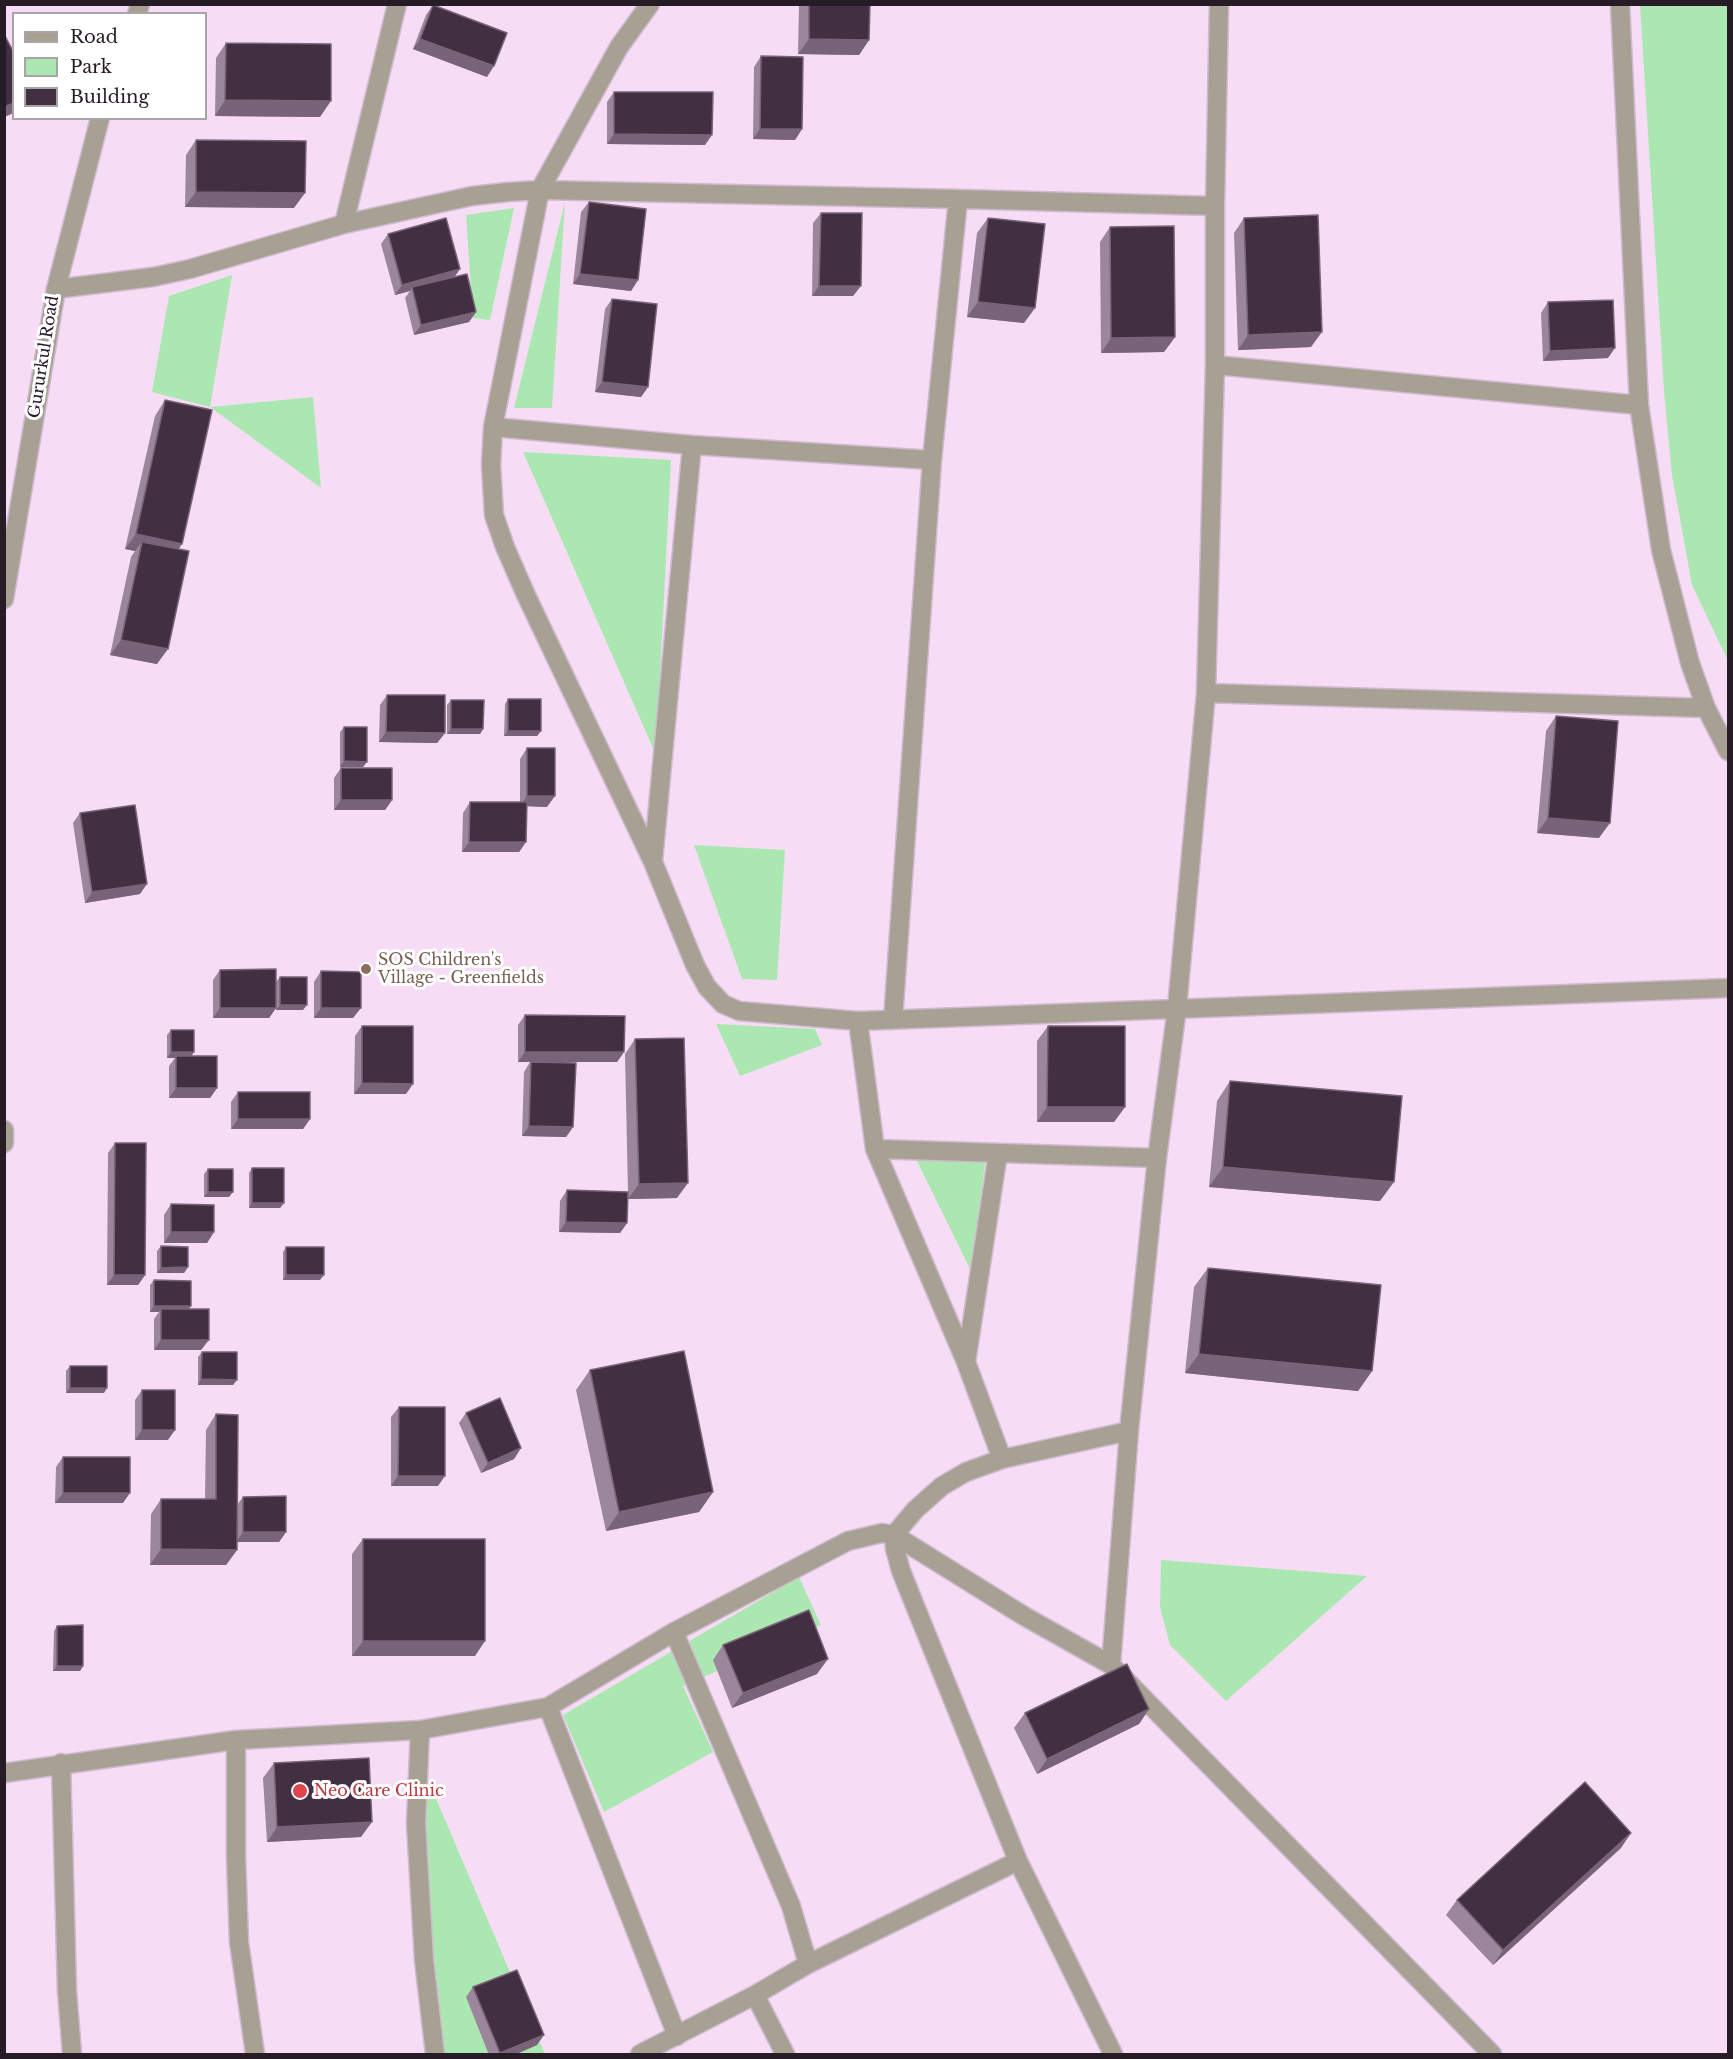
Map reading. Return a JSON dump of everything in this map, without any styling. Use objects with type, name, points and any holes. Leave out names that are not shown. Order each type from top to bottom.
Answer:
[{"type":"street","points":[[344,224],[397,4]]},
{"type":"street","points":[[650,4],[619,47],[540,190],[493,427],[491,465],[494,515],[505,547],[653,862],[695,964],[707,987],[723,1004],[739,1011],[858,1021],[1728,988]]},
{"type":"street","points":[[1111,1665],[1129,1431],[1156,1158],[1177,1008],[1206,693],[1215,365],[1219,4]]},
{"type":"street","points":[[1620,4],[1639,405],[1661,550],[1690,663],[1706,708],[1728,751]]},
{"type":"street","name":"Gururkul Road","points":[[4,599],[56,289],[99,120]]},
{"type":"street","points":[[56,289],[153,277],[190,269],[344,224],[472,196],[540,190],[1215,206]]},
{"type":"street","points":[[893,1020],[932,460],[958,199]]},
{"type":"street","points":[[1215,365],[1639,405]]},
{"type":"street","points":[[493,427],[692,444],[932,460]]},
{"type":"street","points":[[653,862],[692,444]]},
{"type":"street","points":[[1206,693],[1706,708]]},
{"type":"street","points":[[858,1021],[875,1149],[966,1362],[1002,1459]]},
{"type":"street","points":[[4,1130],[4,1143]]},
{"type":"street","points":[[875,1149],[1156,1158]]},
{"type":"street","points":[[966,1362],[998,1153]]},
{"type":"street","points":[[1113,2055],[1018,1861],[900,1571],[894,1535],[915,1510],[942,1486],[966,1472],[1002,1459],[1129,1431]]},
{"type":"street","points":[[4,1773],[61,1763],[236,1740],[420,1730],[548,1707],[674,1632],[848,1540],[882,1533],[894,1535],[1024,1616],[1111,1665],[1492,2055]]},
{"type":"street","points":[[674,1632],[791,1906],[808,1964]]},
{"type":"street","points":[[548,1707],[677,2036]]},
{"type":"street","points":[[420,1730],[416,1823],[424,1960],[435,2055]]},
{"type":"street","points":[[236,1740],[239,1942],[255,2055]]},
{"type":"street","points":[[61,1763],[67,1991],[72,2055]]},
{"type":"street","points":[[640,2055],[755,1995],[808,1964],[1018,1861]]},
{"type":"street","points":[[755,1995],[785,2055]]},
{"type":"green space","points":[[1640,5],[1728,5],[1728,661],[1692,585],[1672,475],[1664,391]]},
{"type":"green space","points":[[565,202],[552,408],[514,408]]},
{"type":"green space","points":[[514,208],[490,320],[473,318],[466,215]]},
{"type":"green space","points":[[232,275],[210,407],[152,392],[169,296]]},
{"type":"green space","points":[[313,397],[321,488],[210,407]]},
{"type":"green space","points":[[523,452],[671,460],[656,755]]},
{"type":"green space","points":[[694,845],[785,850],[777,980],[742,979]]},
{"type":"green space","points":[[716,1024],[815,1029],[822,1045],[740,1076]]},
{"type":"green space","points":[[986,1156],[971,1271],[915,1157]]},
{"type":"green space","points":[[1161,1560],[1367,1576],[1226,1701],[1170,1645],[1160,1607]]},
{"type":"green space","points":[[799,1577],[821,1625],[683,1686],[713,1752],[604,1812],[563,1715]]},
{"type":"green space","points":[[416,1752],[545,2054],[432,2054]]},
{"type":"building","points":[[809,4],[870,4],[869,40],[809,39]]},
{"type":"building","points":[[433,5],[507,33],[494,66],[420,39]]},
{"type":"building","points":[[4,34],[12,49],[12,104],[4,107]]},
{"type":"building","points":[[226,43],[331,44],[331,101],[225,100]]},
{"type":"building","points":[[761,56],[803,57],[802,129],[760,129]]},
{"type":"building","points":[[614,92],[713,92],[712,135],[614,134]]},
{"type":"building","points":[[196,140],[306,141],[305,193],[196,192]]},
{"type":"building","points":[[589,202],[646,209],[638,280],[580,274]]},
{"type":"building","points":[[821,213],[862,213],[861,286],[819,286]]},
{"type":"building","points":[[1318,215],[1322,332],[1248,335],[1244,218]]},
{"type":"building","points":[[446,218],[460,269],[402,285],[388,234]]},
{"type":"building","points":[[988,218],[1045,224],[1035,308],[978,302]]},
{"type":"building","points":[[1174,226],[1175,337],[1111,338],[1110,227]]},
{"type":"building","points":[[467,274],[476,312],[421,325],[412,287]]},
{"type":"building","points":[[612,299],[657,304],[648,387],[602,382]]},
{"type":"building","points":[[1613,300],[1615,348],[1550,351],[1548,302]]},
{"type":"building","points":[[165,400],[212,410],[182,544],[136,534]]},
{"type":"building","points":[[142,542],[189,551],[168,649],[121,640]]},
{"type":"building","points":[[387,695],[445,695],[445,733],[386,732]]},
{"type":"building","points":[[508,699],[541,699],[541,731],[508,731]]},
{"type":"building","points":[[451,700],[484,700],[483,729],[451,729]]},
{"type":"building","points":[[1556,716],[1618,721],[1610,823],[1548,818]]},
{"type":"building","points":[[344,727],[367,727],[367,762],[344,761]]},
{"type":"building","points":[[527,748],[555,748],[555,796],[527,796]]},
{"type":"building","points":[[341,768],[392,768],[392,800],[341,800]]},
{"type":"building","points":[[470,802],[527,802],[526,842],[469,842]]},
{"type":"building","points":[[135,805],[147,884],[92,892],[80,813]]},
{"type":"building","points":[[276,969],[276,1008],[220,1008],[220,970]]},
{"type":"building","points":[[321,971],[361,972],[361,1008],[321,1008]]},
{"type":"building","points":[[280,977],[307,977],[307,1005],[280,1005]]},
{"type":"building","points":[[525,1015],[625,1016],[624,1052],[525,1052]]},
{"type":"building","points":[[362,1026],[413,1026],[413,1084],[362,1083]]},
{"type":"building","points":[[1048,1026],[1125,1026],[1125,1107],[1047,1107]]},
{"type":"building","points":[[171,1030],[194,1030],[194,1052],[171,1052]]},
{"type":"building","points":[[684,1038],[688,1183],[639,1184],[635,1039]]},
{"type":"building","points":[[176,1056],[217,1056],[217,1088],[176,1088]]},
{"type":"building","points":[[531,1062],[576,1063],[573,1127],[529,1126]]},
{"type":"building","points":[[1230,1081],[1402,1096],[1394,1182],[1223,1167]]},
{"type":"building","points":[[238,1092],[310,1092],[310,1119],[238,1119]]},
{"type":"building","points":[[115,1143],[146,1143],[145,1275],[114,1275]]},
{"type":"building","points":[[252,1168],[284,1168],[284,1203],[252,1203]]},
{"type":"building","points":[[208,1169],[233,1169],[233,1192],[208,1192]]},
{"type":"building","points":[[567,1190],[628,1192],[627,1223],[566,1222]]},
{"type":"building","points":[[171,1204],[214,1205],[214,1232],[171,1232]]},
{"type":"building","points":[[161,1246],[188,1247],[188,1267],[161,1268]]},
{"type":"building","points":[[286,1247],[324,1247],[324,1275],[286,1275]]},
{"type":"building","points":[[1208,1268],[1381,1285],[1372,1371],[1199,1354]]},
{"type":"building","points":[[154,1280],[191,1281],[191,1306],[154,1306]]},
{"type":"building","points":[[161,1309],[209,1309],[209,1340],[161,1340]]},
{"type":"building","points":[[684,1351],[713,1492],[619,1512],[590,1370]]},
{"type":"building","points":[[202,1352],[237,1352],[237,1380],[201,1379]]},
{"type":"building","points":[[70,1366],[107,1366],[107,1388],[70,1388]]},
{"type":"building","points":[[142,1390],[175,1390],[175,1430],[142,1430]]},
{"type":"building","points":[[500,1398],[521,1448],[488,1463],[466,1413]]},
{"type":"building","points":[[399,1407],[445,1407],[445,1476],[398,1476]]},
{"type":"building","points":[[216,1414],[238,1415],[237,1550],[161,1549],[161,1499],[216,1499]]},
{"type":"building","points":[[63,1457],[130,1457],[130,1493],[63,1493]]},
{"type":"building","points":[[286,1496],[286,1532],[243,1532],[243,1497]]},
{"type":"building","points":[[363,1539],[485,1539],[485,1641],[363,1641]]},
{"type":"building","points":[[809,1610],[828,1659],[743,1693],[723,1645]]},
{"type":"building","points":[[83,1625],[83,1666],[57,1666],[57,1626]]},
{"type":"building","points":[[1127,1664],[1149,1709],[1047,1759],[1025,1713]]},
{"type":"building","points":[[369,1758],[372,1822],[277,1827],[274,1763]]},
{"type":"building","points":[[1585,1782],[1631,1833],[1503,1950],[1457,1900]]},
{"type":"building","points":[[517,1970],[544,2035],[500,2053],[473,1987]]},
{"type":"place","name":"SOS Children's Village - Greenfields","points":[[366,969]]},
{"type":"place","name":"Neo Care Clinic","points":[[300,1791]]}]
